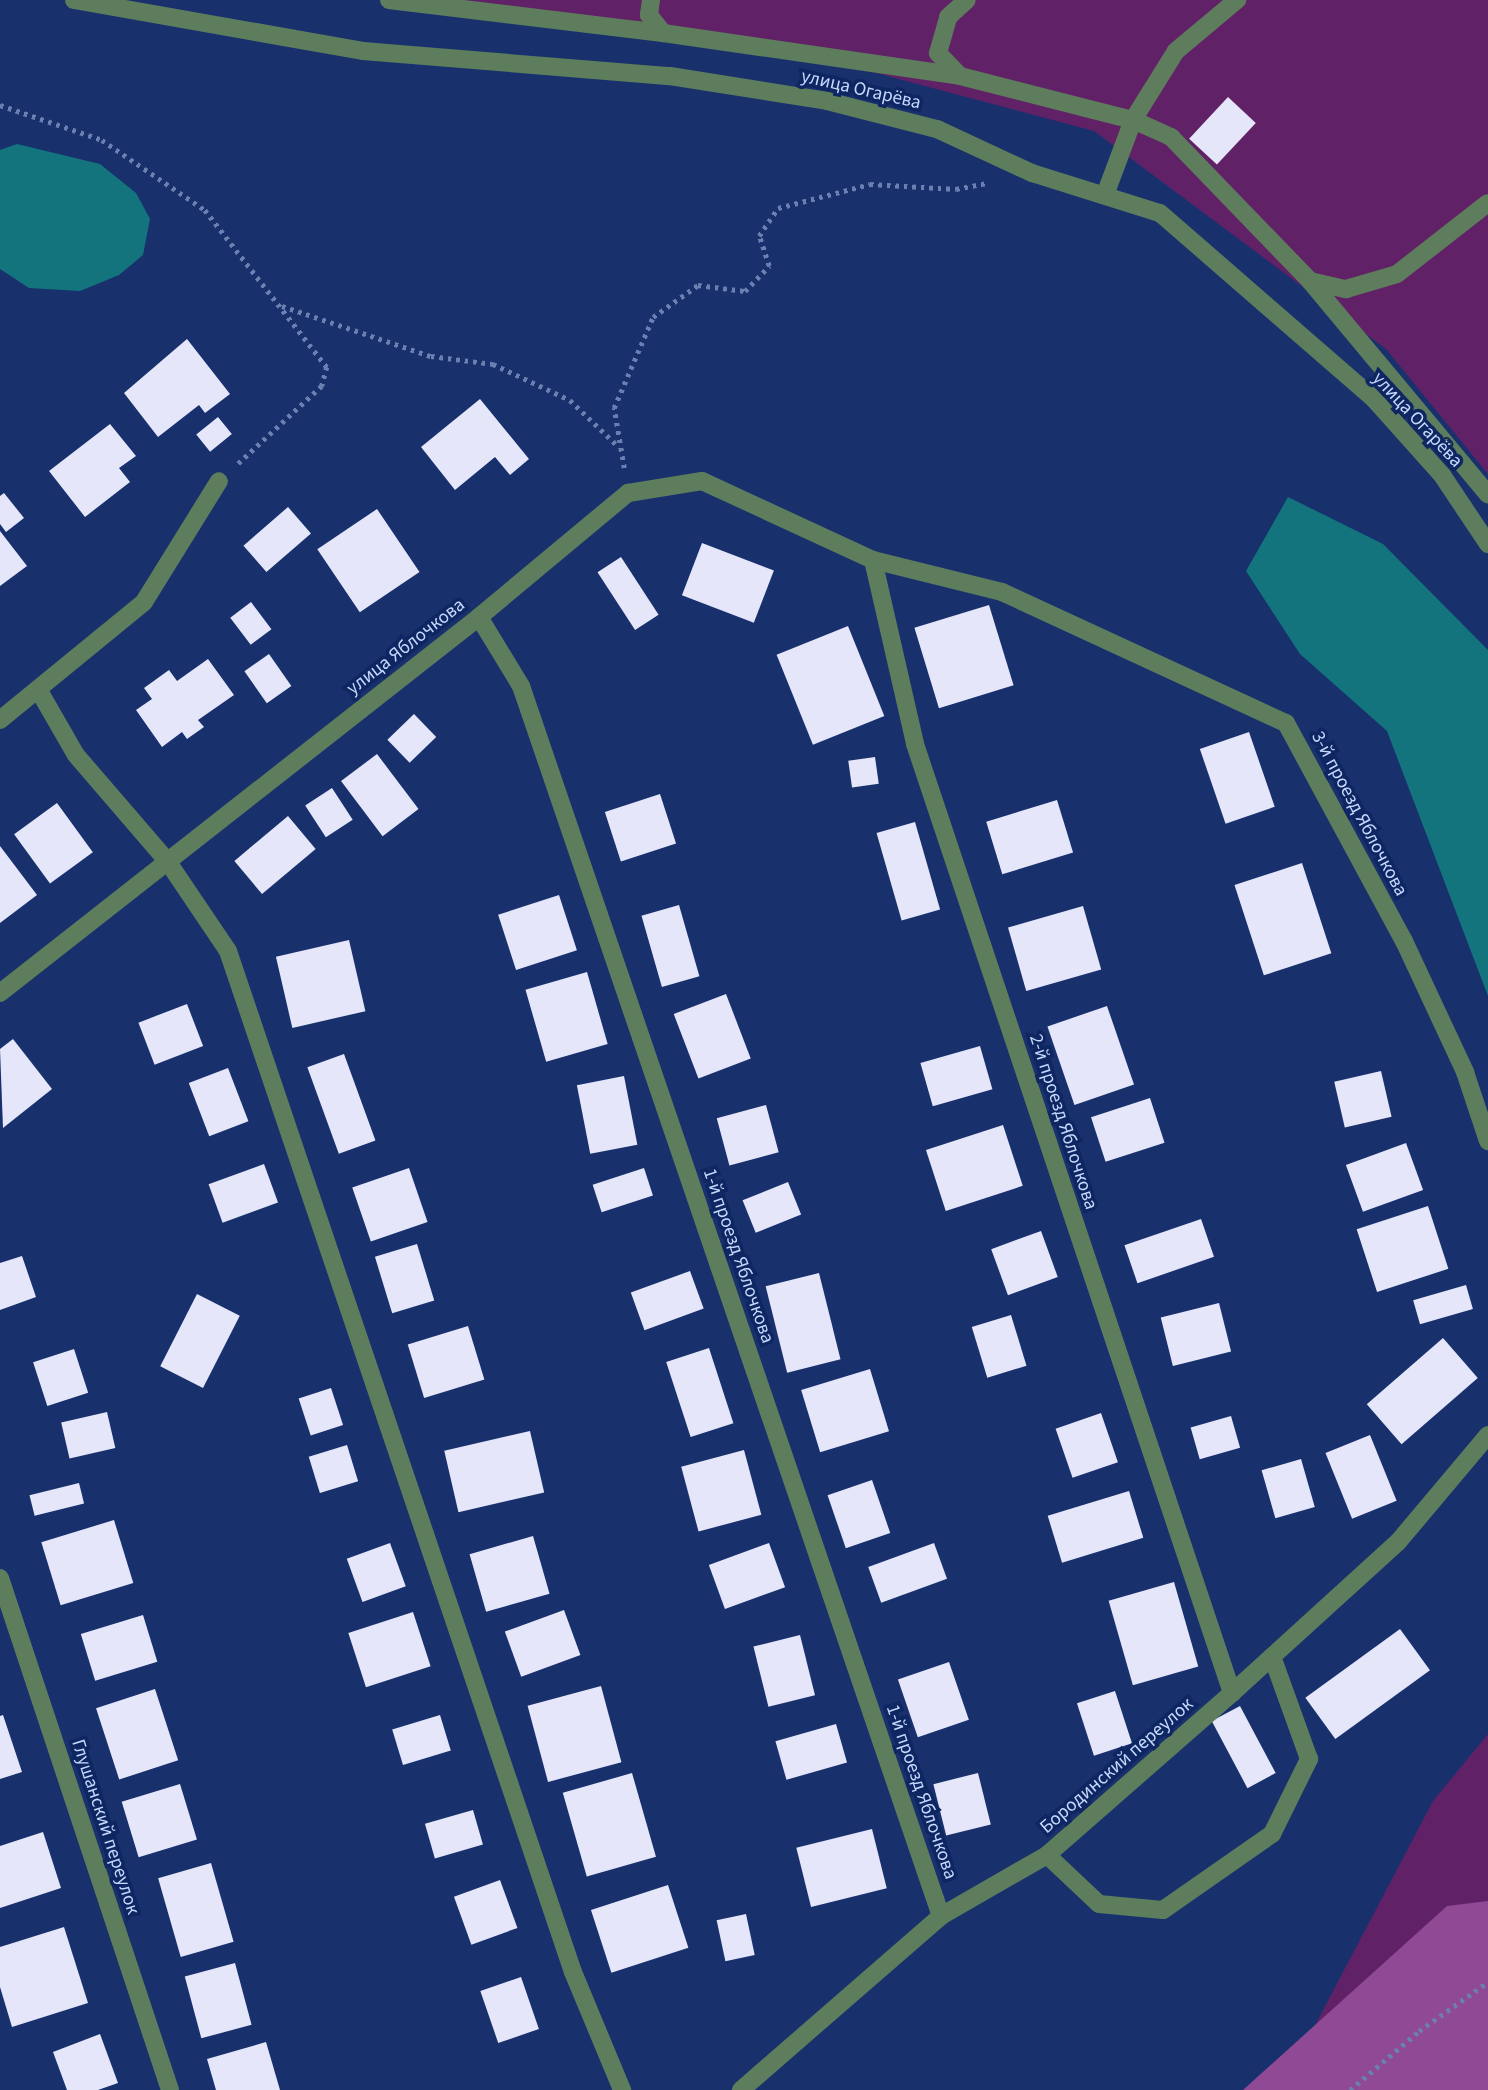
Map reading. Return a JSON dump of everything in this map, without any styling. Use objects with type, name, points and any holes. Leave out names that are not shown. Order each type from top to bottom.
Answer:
[{"type":"street","name":"улица Огарёва","points":[[74,0],[363,51],[670,76],[827,101],[937,129],[1032,173],[1160,212],[1374,399],[1442,475],[1488,544]]},
{"type":"street","points":[[389,0],[663,33],[960,76],[1133,120],[1171,137],[1310,281],[1488,495]]},
{"type":"street","points":[[651,0],[649,15],[663,33]]},
{"type":"street","points":[[960,76],[938,53],[948,17],[967,0]]},
{"type":"street","points":[[1105,195],[1133,120],[1176,51],[1237,0]]},
{"type":"street","points":[[1310,281],[1346,289],[1397,274],[1488,203]]},
{"type":"street","points":[[0,720],[144,603],[219,481]]},
{"type":"street","points":[[628,493],[702,481],[873,560]]},
{"type":"street","name":"улица Яблочкова","points":[[0,993],[479,617],[628,493]]},
{"type":"street","name":"3-й проезд Яблочкова","points":[[873,560],[1002,592],[1286,723],[1404,941],[1465,1072],[1488,1141]]},
{"type":"street","name":"2-й проезд Яблочкова","points":[[873,560],[915,744],[1232,1693]]},
{"type":"street","name":"1-й проезд Яблочкова","points":[[479,617],[521,686],[941,1916]]},
{"type":"street","points":[[38,689],[76,754],[168,862],[228,951],[569,1959],[622,2090]]},
{"type":"street","name":"Бородинский переулок","points":[[741,2090],[941,1916],[1047,1855],[1232,1693],[1398,1542],[1488,1435]]},
{"type":"street","name":"Глушанский переулок","points":[[0,1578],[170,2090]]},
{"type":"street","points":[[1047,1855],[1100,1904],[1163,1910],[1272,1834],[1308,1759],[1272,1656]]},
{"type":"path","points":[[0,105],[102,140],[205,210],[327,367],[322,386],[219,481]]},
{"type":"path","points":[[628,493],[614,408],[653,317],[698,285],[745,291],[769,266],[759,236],[778,208],[870,184],[956,189],[1032,173]]},
{"type":"path","points":[[280,305],[431,356],[493,364],[570,400],[620,448]]},
{"type":"path","points":[[1350,2090],[1419,2031],[1488,1982]]},
{"type":"shaded area","points":[[423,0],[1488,0],[1488,474],[1386,349],[1094,131],[726,33]]},
{"type":"shaded area","points":[[17,144],[100,164],[136,193],[150,219],[143,255],[119,275],[80,291],[29,288],[0,269],[0,150]]},
{"type":"shaded area","points":[[1288,497],[1383,544],[1488,650],[1488,996],[1387,731],[1300,654],[1246,571]]},
{"type":"shaded area","points":[[1488,1734],[1488,2090],[1281,2090],[1433,1801]]},
{"type":"shaded area","points":[[1488,1901],[1488,2090],[1243,2090],[1447,1906]]},
{"type":"building","points":[[1228,97],[1256,123],[1217,165],[1189,139]]},
{"type":"building","points":[[187,339],[230,394],[205,413],[199,405],[158,437],[124,393]]},
{"type":"building","points":[[480,399],[529,459],[510,475],[495,457],[455,490],[421,447]]},
{"type":"building","points":[[218,417],[232,434],[210,452],[196,435]]},
{"type":"building","points":[[110,424],[136,456],[119,468],[130,482],[85,517],[49,471]]},
{"type":"building","points":[[4,493],[24,518],[6,532],[0,524],[0,496]]},
{"type":"building","points":[[288,507],[311,533],[266,572],[243,546]]},
{"type":"building","points":[[377,509],[419,572],[360,612],[317,549]]},
{"type":"building","points":[[0,531],[27,566],[0,586]]},
{"type":"building","points":[[702,543],[774,571],[754,623],[682,595]]},
{"type":"building","points":[[621,557],[659,615],[635,630],[598,572]]},
{"type":"building","points":[[251,602],[271,629],[251,645],[230,618]]},
{"type":"building","points":[[989,605],[1014,685],[939,708],[914,628]]},
{"type":"building","points":[[848,626],[884,716],[813,745],[777,655]]},
{"type":"building","points":[[269,654],[291,686],[267,703],[244,671]]},
{"type":"building","points":[[208,659],[234,695],[198,720],[204,727],[187,739],[182,732],[162,747],[136,710],[152,699],[144,688],[169,670],[177,681]]},
{"type":"building","points":[[414,714],[436,737],[410,763],[387,740]]},
{"type":"building","points":[[1249,732],[1275,807],[1226,824],[1200,749]]},
{"type":"building","points":[[377,754],[419,809],[383,836],[341,781]]},
{"type":"building","points":[[875,757],[879,784],[852,787],[848,761]]},
{"type":"building","points":[[332,788],[353,820],[326,837],[305,805]]},
{"type":"building","points":[[660,794],[676,843],[621,861],[605,812]]},
{"type":"building","points":[[1057,800],[1073,853],[1002,874],[986,822]]},
{"type":"building","points":[[57,803],[93,852],[50,884],[14,834]]},
{"type":"building","points":[[288,816],[316,849],[262,894],[234,861]]},
{"type":"building","points":[[915,822],[940,909],[902,921],[877,833]]},
{"type":"building","points":[[0,846],[37,895],[0,923]]},
{"type":"building","points":[[1302,863],[1331,953],[1264,975],[1234,885]]},
{"type":"building","points":[[559,895],[577,950],[516,970],[498,915]]},
{"type":"building","points":[[679,905],[699,976],[662,987],[642,916]]},
{"type":"building","points":[[1083,906],[1101,969],[1026,991],[1008,927]]},
{"type":"building","points":[[349,940],[365,1011],[292,1028],[276,957]]},
{"type":"building","points":[[587,972],[608,1044],[546,1062],[525,990]]},
{"type":"building","points":[[726,994],[751,1058],[698,1078],[674,1014]]},
{"type":"building","points":[[187,1004],[203,1046],[155,1065],[138,1023]]},
{"type":"building","points":[[1107,1006],[1134,1084],[1074,1105],[1047,1027]]},
{"type":"building","points":[[13,1039],[52,1089],[3,1128],[0,1049]]},
{"type":"building","points":[[980,1046],[992,1089],[933,1106],[920,1063]]},
{"type":"building","points":[[344,1054],[375,1140],[339,1154],[307,1067]]},
{"type":"building","points":[[228,1068],[248,1121],[209,1136],[189,1083]]},
{"type":"building","points":[[1381,1071],[1392,1117],[1345,1128],[1334,1082]]},
{"type":"building","points":[[624,1076],[637,1145],[590,1154],[577,1085]]},
{"type":"building","points":[[1150,1098],[1165,1143],[1106,1162],[1091,1117]]},
{"type":"building","points":[[766,1105],[779,1152],[729,1166],[717,1118]]},
{"type":"building","points":[[1003,1125],[1023,1186],[946,1211],[926,1150]]},
{"type":"building","points":[[1406,1143],[1423,1190],[1363,1212],[1346,1165]]},
{"type":"building","points":[[264,1164],[278,1203],[223,1223],[209,1184]]},
{"type":"building","points":[[409,1168],[428,1222],[371,1241],[352,1188]]},
{"type":"building","points":[[644,1168],[653,1196],[602,1212],[593,1185]]},
{"type":"building","points":[[788,1182],[801,1214],[756,1233],[743,1200]]},
{"type":"building","points":[[1428,1206],[1448,1269],[1377,1292],[1357,1229]]},
{"type":"building","points":[[1201,1219],[1214,1257],[1137,1283],[1124,1245]]},
{"type":"building","points":[[1041,1231],[1058,1277],[1008,1295],[991,1249]]},
{"type":"building","points":[[417,1244],[434,1300],[392,1313],[375,1257]]},
{"type":"building","points":[[22,1256],[36,1297],[0,1310],[0,1263]]},
{"type":"building","points":[[690,1271],[704,1309],[644,1330],[631,1293]]},
{"type":"building","points":[[819,1273],[841,1359],[787,1373],[766,1286]]},
{"type":"building","points":[[1466,1285],[1473,1309],[1420,1324],[1413,1300]]},
{"type":"building","points":[[197,1294],[240,1316],[203,1388],[160,1366]]},
{"type":"building","points":[[1219,1303],[1231,1352],[1173,1366],[1161,1318]]},
{"type":"building","points":[[1011,1315],[1026,1366],[987,1378],[972,1327]]},
{"type":"building","points":[[468,1326],[484,1380],[424,1398],[408,1344]]},
{"type":"building","points":[[1443,1338],[1478,1378],[1402,1444],[1367,1404]]},
{"type":"building","points":[[709,1348],[733,1423],[691,1437],[666,1362]]},
{"type":"building","points":[[74,1349],[88,1393],[47,1406],[33,1362]]},
{"type":"building","points":[[870,1369],[889,1431],[820,1452],[801,1390]]},
{"type":"building","points":[[331,1388],[343,1425],[311,1436],[299,1399]]},
{"type":"building","points":[[107,1412],[115,1448],[70,1459],[61,1423]]},
{"type":"building","points":[[1101,1413],[1118,1462],[1073,1478],[1056,1429]]},
{"type":"building","points":[[1231,1416],[1240,1448],[1200,1459],[1191,1428]]},
{"type":"building","points":[[530,1431],[544,1492],[458,1512],[444,1451]]},
{"type":"building","points":[[1370,1435],[1397,1501],[1352,1519],[1325,1453]]},
{"type":"building","points":[[347,1445],[358,1481],[320,1493],[309,1457]]},
{"type":"building","points":[[744,1450],[761,1515],[699,1532],[681,1467]]},
{"type":"building","points":[[1301,1459],[1315,1507],[1275,1518],[1262,1470]]},
{"type":"building","points":[[872,1480],[890,1533],[846,1548],[828,1495]]},
{"type":"building","points":[[79,1483],[84,1503],[35,1516],[30,1495]]},
{"type":"building","points":[[1129,1491],[1143,1538],[1062,1563],[1048,1516]]},
{"type":"building","points":[[114,1520],[133,1583],[61,1605],[41,1542]]},
{"type":"building","points":[[533,1536],[550,1594],[486,1612],[470,1554]]},
{"type":"building","points":[[390,1543],[406,1586],[363,1602],[347,1559]]},
{"type":"building","points":[[769,1543],[785,1587],[725,1609],[709,1565]]},
{"type":"building","points":[[934,1543],[947,1579],[881,1603],[868,1567]]},
{"type":"building","points":[[1174,1582],[1198,1667],[1133,1685],[1109,1601]]},
{"type":"building","points":[[564,1610],[580,1655],[521,1677],[505,1632]]},
{"type":"building","points":[[413,1612],[431,1666],[366,1687],[348,1633]]},
{"type":"building","points":[[143,1615],[157,1662],[95,1681],[81,1634]]},
{"type":"building","points":[[1400,1629],[1430,1670],[1335,1739],[1305,1698]]},
{"type":"building","points":[[800,1635],[815,1695],[768,1707],[753,1647]]},
{"type":"building","points":[[949,1662],[969,1720],[918,1737],[898,1680]]},
{"type":"building","points":[[601,1686],[621,1762],[548,1782],[528,1706]]},
{"type":"building","points":[[155,1689],[178,1760],[119,1779],[96,1708]]},
{"type":"building","points":[[1115,1691],[1132,1743],[1094,1756],[1077,1703]]},
{"type":"building","points":[[1240,1706],[1276,1773],[1247,1788],[1212,1721]]},
{"type":"building","points":[[3,1715],[22,1772],[0,1779],[0,1716]]},
{"type":"building","points":[[440,1715],[451,1750],[403,1765],[392,1730]]},
{"type":"building","points":[[836,1724],[847,1762],[786,1780],[775,1741]]},
{"type":"building","points":[[632,1773],[656,1857],[587,1876],[563,1793]]},
{"type":"building","points":[[978,1773],[991,1824],[946,1836],[933,1784]]},
{"type":"building","points":[[180,1784],[197,1839],[139,1857],[122,1802]]},
{"type":"building","points":[[473,1810],[483,1845],[435,1858],[425,1824]]},
{"type":"building","points":[[872,1829],[887,1888],[811,1907],[796,1848]]},
{"type":"building","points":[[43,1832],[61,1888],[0,1908],[0,1846]]},
{"type":"building","points":[[211,1863],[234,1942],[181,1957],[158,1878]]},
{"type":"building","points":[[500,1880],[517,1928],[471,1945],[454,1897]]},
{"type":"building","points":[[668,1885],[688,1948],[611,1973],[591,1910]]},
{"type":"building","points":[[746,1914],[755,1955],[725,1961],[717,1920]]},
{"type":"building","points":[[64,1927],[88,2003],[12,2027],[0,1987],[0,1947]]},
{"type":"building","points":[[235,1963],[252,2025],[201,2038],[185,1976]]},
{"type":"building","points":[[521,1977],[539,2029],[498,2043],[480,1991]]},
{"type":"building","points":[[100,2034],[118,2083],[98,2090],[67,2090],[53,2052]]},
{"type":"building","points":[[266,2042],[280,2090],[216,2090],[207,2059]]}]
